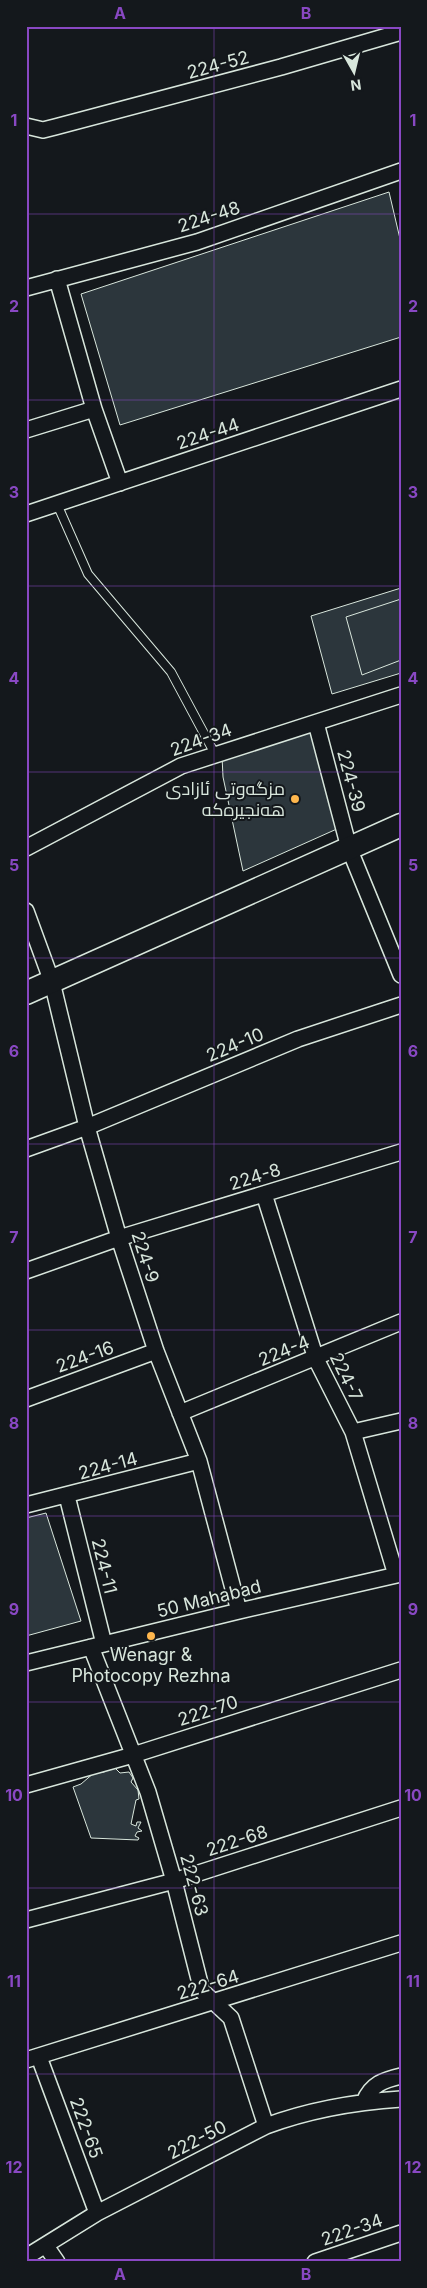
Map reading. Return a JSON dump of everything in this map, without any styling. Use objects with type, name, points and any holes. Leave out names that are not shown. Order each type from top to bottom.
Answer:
[{"type":"main road","points":[[26,993],[401,825]]},
{"type":"street","name":"224-52","points":[[26,126],[43,130],[281,67],[401,32]]},
{"type":"street","name":"224-48","points":[[26,288],[57,278],[197,242],[401,171]]},
{"type":"street","points":[[57,278],[94,408],[120,483]]},
{"type":"street","name":"224-44","points":[[26,514],[401,389]]},
{"type":"street","points":[[26,430],[94,408]]},
{"type":"street","name":"224-34","points":[[26,848],[181,766],[401,695]]},
{"type":"street","name":"224-39","points":[[316,723],[349,848],[401,974]]},
{"type":"street","name":"224-9","points":[[26,911],[52,982],[87,1127],[119,1238],[156,1351],[199,1461],[239,1611]]},
{"type":"street","name":"224-10","points":[[26,1149],[87,1127],[298,1038],[401,1005]]},
{"type":"street","name":"224-8","points":[[26,1270],[119,1238],[401,1152]]},
{"type":"street","name":"224-7","points":[[264,1194],[316,1359],[353,1432],[398,1575]]},
{"type":"street","name":"224-4","points":[[180,1413],[316,1359],[401,1322]]},
{"type":"street","name":"224-16","points":[[26,1399],[156,1351]]},
{"type":"street","points":[[353,1432],[401,1421]]},
{"type":"street","name":"224-14","points":[[26,1505],[199,1461]]},
{"type":"street","name":"224-11","points":[[67,1496],[98,1646]]},
{"type":"street","name":"50 Mahabad","points":[[26,1663],[239,1611],[398,1575]]},
{"type":"street","name":"222-63","points":[[98,1646],[148,1792],[174,1881],[202,1991],[231,2018],[266,2126]]},
{"type":"street","name":"222-70","points":[[26,1785],[134,1755],[401,1670]]},
{"type":"street","name":"222-68","points":[[26,1920],[174,1881],[401,1808]]},
{"type":"street","name":"222-64","points":[[33,2058],[401,1943]]},
{"type":"street","name":"222-65","points":[[33,2058],[97,2213]]},
{"type":"street","points":[[364,2102],[374,2086],[401,2076]]},
{"type":"street","name":"222-50","points":[[26,2257],[97,2213],[266,2126],[290,2117],[364,2102],[401,2099]]},
{"type":"street","name":"222-34","points":[[315,2262],[401,2233]]},
{"type":"street","points":[[46,2246],[57,2262]]},
{"type":"lane","points":[[58,504],[88,574],[171,672],[215,754]]},
{"type":"building","points":[[389,192],[401,243],[401,337],[120,425],[81,294]]},
{"type":"building","points":[[401,588],[401,673],[332,694],[311,616]]},
{"type":"building","points":[[401,599],[401,660],[362,675],[346,617]]},
{"type":"building","points":[[311,730],[339,828],[243,871],[223,777],[222,756]]},
{"type":"building","points":[[46,1513],[81,1621],[26,1636],[26,1518]]},
{"type":"building","points":[[113,1766],[120,1773],[129,1772],[133,1778],[131,1782],[138,1790],[139,1799],[136,1800],[131,1824],[136,1826],[137,1822],[141,1822],[138,1828],[142,1831],[137,1832],[135,1836],[139,1838],[138,1840],[91,1838],[73,1787],[81,1784],[95,1772],[104,1772]]},
{"type":"place","name":"مزگه‌وتی ئازادی هه‌نجیره‌که","points":[[295,799]]},
{"type":"place","name":"Wenagr & Photocopy Rezhna","points":[[151,1636]]}]
